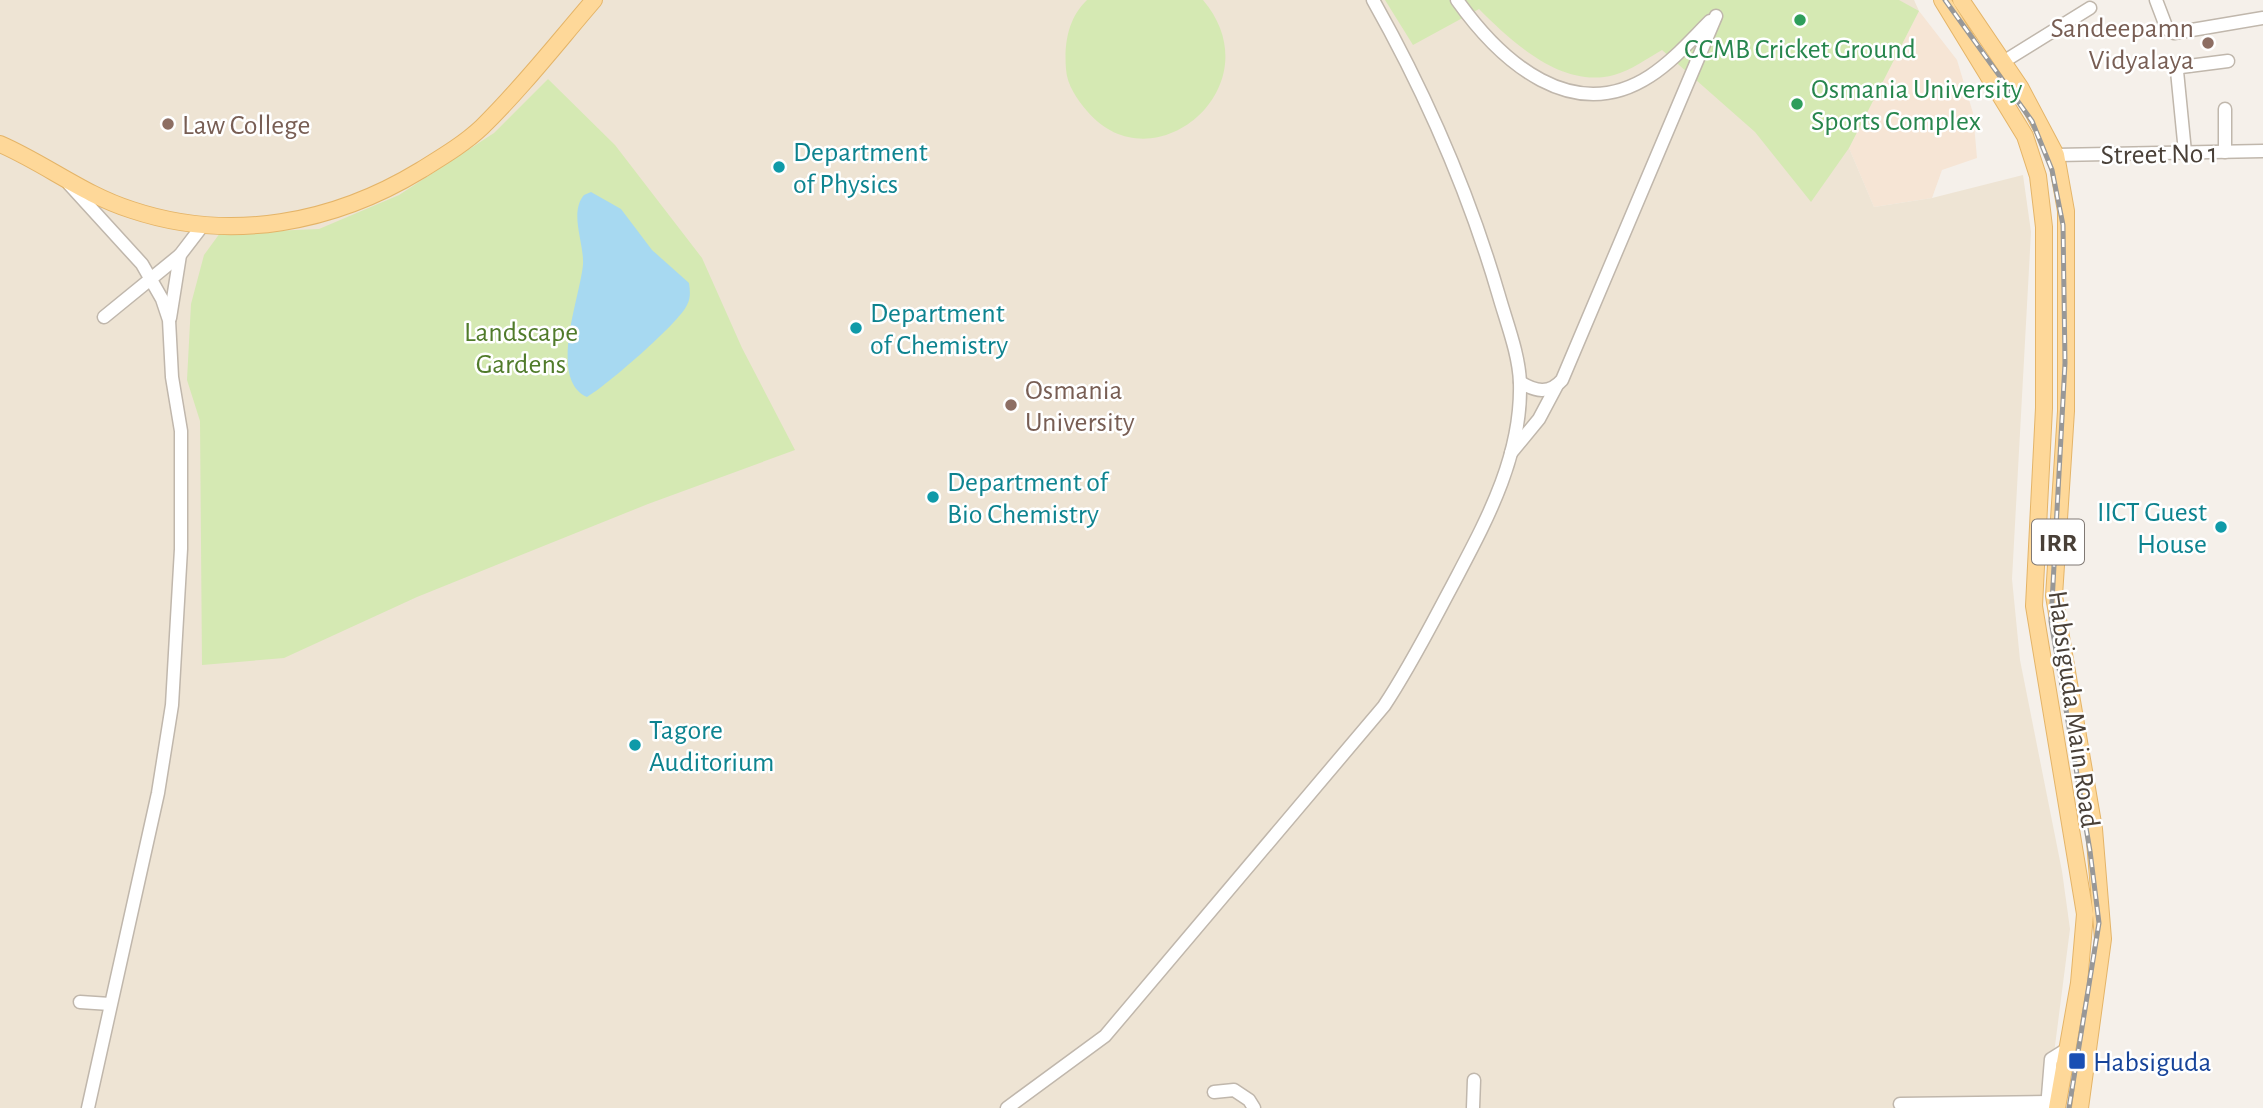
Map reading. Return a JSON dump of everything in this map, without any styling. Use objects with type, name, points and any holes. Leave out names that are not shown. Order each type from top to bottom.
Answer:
[{"type":"main road","points":[[0,144],[68,183],[133,211],[203,225],[278,224],[355,205],[387,191],[449,153],[481,128],[594,0]]},
{"type":"main road","name":"Habsiguda Main Road","points":[[1942,0],[2017,120],[2031,154],[2044,227],[2046,297],[2034,606],[2085,914],[2079,984],[2067,1049],[2051,1106]]},
{"type":"main road","name":"Habsiguda Main Road","points":[[1961,0],[2003,62],[2056,155],[2066,211],[2068,298],[2065,437],[2054,596],[2094,829],[2103,939],[2080,1108]]},
{"type":"main road","points":[[2046,297],[2068,298]]},
{"type":"main road","points":[[2037,621],[2058,619]]},
{"type":"street","points":[[1013,1105],[1105,1036],[1384,706],[1411,666],[1479,536],[1502,485],[1511,454],[1520,382],[1510,335],[1488,256],[1426,97],[1373,0]]},
{"type":"street","points":[[1457,0],[1485,36],[1521,68],[1555,86],[1583,96],[1600,96],[1651,75],[1716,16],[1562,380],[1539,419],[1511,454]]},
{"type":"street","points":[[2156,0],[2167,29],[2174,33],[2263,18]]},
{"type":"street","points":[[2003,62],[2090,8]]},
{"type":"street","points":[[2185,152],[2177,71],[2181,67],[2228,61]]},
{"type":"street","points":[[2225,109],[2225,152]]},
{"type":"street","name":"Street No 1","points":[[2056,155],[2263,151]]},
{"type":"street","points":[[68,183],[127,246],[153,279],[169,320]]},
{"type":"street","points":[[104,317],[180,255],[203,225]]},
{"type":"street","points":[[88,1108],[158,793],[172,705],[181,549],[181,432],[172,377],[169,320],[180,255]]},
{"type":"street","points":[[1520,382],[1532,390],[1556,387]]},
{"type":"street","points":[[80,1002],[110,1004]]},
{"type":"street","points":[[1473,1108],[1474,1080]]},
{"type":"street","points":[[1214,1092],[1234,1090],[1249,1100],[1254,1108]]},
{"type":"street","points":[[1900,1104],[2051,1106]]},
{"type":"shaded area","name":"Osmania University","points":[[0,0],[1914,0],[1919,11],[1849,148],[1874,207],[1932,198],[2023,175],[2031,232],[2012,579],[2020,660],[2062,871],[2070,929],[2047,1108],[0,1108]]},
{"type":"shaded area","points":[[1919,11],[1957,60],[1973,113],[1977,158],[1942,170],[1932,198],[1874,207],[1849,148]]},
{"type":"green space","points":[[1087,0],[1203,0],[1222,33],[1225,65],[1216,93],[1197,117],[1172,133],[1143,139],[1114,132],[1087,111],[1070,86],[1066,60],[1071,23]]},
{"type":"green space","name":"Osmania University Sports Complex","points":[[1385,0],[1899,0],[1919,11],[1849,148],[1811,202],[1755,132],[1662,50],[1614,75],[1595,78],[1576,75],[1557,69],[1523,49],[1479,9],[1413,45]]},
{"type":"green space","name":"Landscape Gardens","points":[[548,79],[615,145],[702,258],[742,348],[795,450],[648,504],[417,597],[284,658],[202,665],[200,421],[187,380],[191,304],[204,255],[220,233],[319,229],[399,195],[494,133]]},
{"type":"water","points":[[591,192],[621,209],[652,250],[689,283],[690,294],[681,314],[657,339],[587,397],[575,387],[569,373],[568,355],[569,335],[583,264],[578,210],[584,195]]},
{"type":"railway","points":[[1945,0],[2032,121],[2052,170],[2063,225],[2065,363],[2051,621],[2090,851],[2099,923],[2069,1108]]},
{"type":"place","name":"CCMB Cricket Ground","points":[[1800,20]]},
{"type":"place","name":"Sandeepamn Vidyalaya","points":[[2208,43]]},
{"type":"place","name":"Osmania University Sports Complex","points":[[1797,104]]},
{"type":"place","name":"Law College","points":[[168,124]]},
{"type":"place","name":"Department of Physics","points":[[779,167]]},
{"type":"place","name":"Department of Chemistry","points":[[856,328]]},
{"type":"place","name":"Osmania University","points":[[1011,405]]},
{"type":"place","name":"Department of Bio Chemistry","points":[[933,497]]},
{"type":"place","name":"IICT Guest House","points":[[2221,527]]},
{"type":"place","name":"Tagore Auditorium","points":[[635,745]]},
{"type":"place","name":"Habsiguda","points":[[2077,1061]]}]
